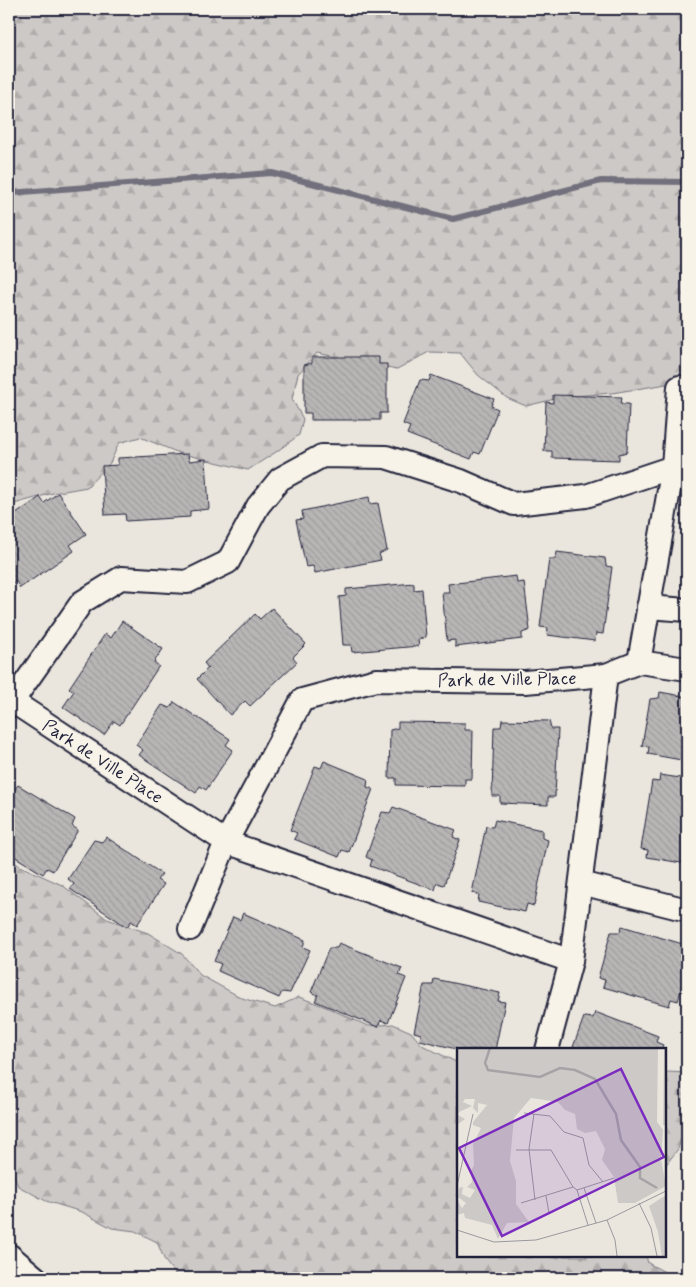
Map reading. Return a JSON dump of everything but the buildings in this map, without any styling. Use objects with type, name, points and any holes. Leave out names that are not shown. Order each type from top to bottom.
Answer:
[{"type":"street","points":[[639,662],[673,467],[679,387]]},
{"type":"street","name":"Park de Ville Place","points":[[571,961],[226,842],[10,703],[82,602],[121,578],[187,582],[228,562],[258,506],[280,479],[322,456],[386,457],[461,481],[514,504],[586,496],[673,467]]},
{"type":"street","points":[[648,608],[687,610]]},
{"type":"street","name":"Park de Ville Place","points":[[190,929],[226,842],[302,700],[376,680],[526,682],[606,675],[639,662],[687,669]]},
{"type":"street","points":[[548,1048],[571,961],[606,675]]},
{"type":"street","points":[[581,883],[687,910]]},
{"type":"street","points":[[9,1255],[36,1278]]},
{"type":"green space","points":[[9,9],[680,9],[687,12],[687,392],[667,384],[612,393],[563,397],[526,406],[507,398],[478,375],[460,353],[429,352],[397,369],[317,353],[298,374],[292,399],[303,419],[299,435],[248,470],[179,453],[140,437],[119,443],[110,463],[87,487],[53,493],[14,504],[9,510]]},
{"type":"green space","points":[[9,858],[20,866],[62,885],[107,919],[148,933],[182,954],[200,975],[242,998],[275,1008],[299,997],[368,1026],[393,1024],[411,1032],[422,1045],[457,1062],[457,1257],[646,1257],[648,1263],[672,1276],[687,1278],[178,1278],[165,1261],[157,1242],[135,1231],[112,1228],[82,1212],[46,1201],[18,1186],[9,1162]]},
{"type":"green space","points":[[666,1073],[687,1073],[687,1121],[678,1149],[666,1165]]},
{"type":"waterway","points":[[9,193],[272,173],[453,219],[601,181],[687,182]]}]
